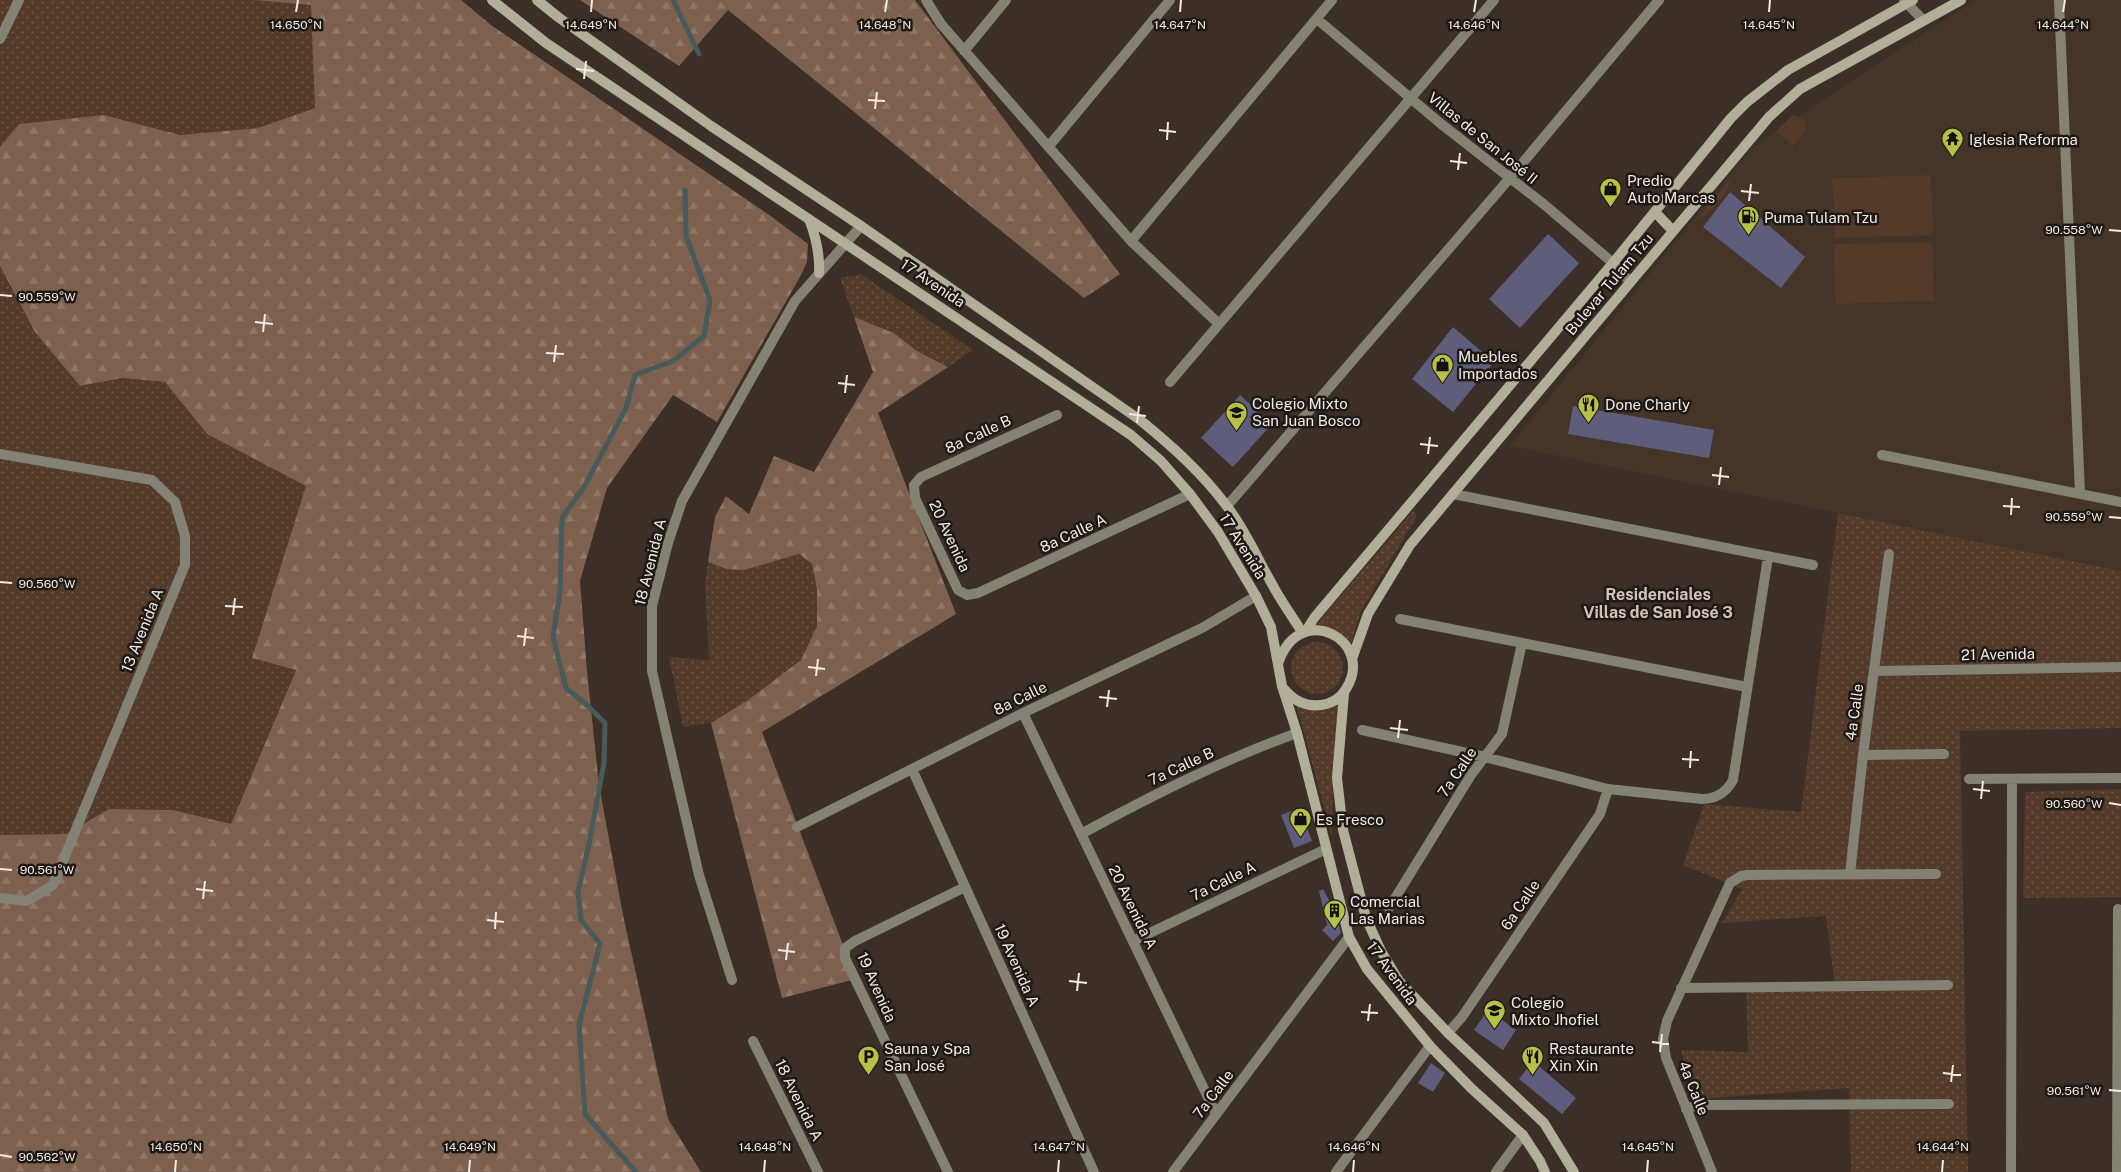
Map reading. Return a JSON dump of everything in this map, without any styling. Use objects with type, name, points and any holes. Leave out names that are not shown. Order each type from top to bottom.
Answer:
[{"type":"main road","name":"17 Avenida","points":[[492,0],[546,43],[705,151],[845,242],[1131,436],[1160,461],[1190,494],[1218,532],[1256,596],[1271,626],[1278,661]]},
{"type":"main road","name":"17 Avenida","points":[[537,0],[711,126],[861,226],[1140,420],[1192,465],[1227,506],[1254,549],[1272,585],[1304,632]]},
{"type":"main road","name":"Bulevar Tulam Tzu","points":[[1352,659],[1368,614],[1410,545],[1769,117],[1800,89],[1961,0]]},
{"type":"main road","name":"Bulevar Tulam Tzu","points":[[1304,632],[1613,263],[1731,118],[1766,86],[1788,70],[1908,1]]},
{"type":"main road","points":[[1655,212],[1673,231]]},
{"type":"main road","points":[[809,219],[820,257],[819,273]]},
{"type":"main road","points":[[1318,630],[1330,632],[1348,648],[1352,659],[1353,671],[1350,682],[1344,693],[1329,703],[1312,706],[1295,699],[1282,686],[1278,661],[1287,644],[1304,632],[1318,630]]},
{"type":"main road","name":"17 Avenida","points":[[1282,686],[1349,937],[1367,969],[1430,1046],[1522,1135],[1545,1172]]},
{"type":"main road","name":"17 Avenida","points":[[1344,693],[1338,769],[1343,830],[1366,918],[1381,951],[1399,981],[1448,1033],[1544,1123],[1574,1172]]},
{"type":"street","points":[[0,39],[19,0]]},
{"type":"street","points":[[926,0],[941,24],[1131,241],[1219,324]]},
{"type":"street","points":[[964,51],[1006,0]]},
{"type":"street","points":[[1049,146],[1170,0]]},
{"type":"street","points":[[1131,241],[1332,0]]},
{"type":"street","points":[[1170,382],[1494,0]]},
{"type":"street","points":[[1227,506],[1509,179],[1659,0]]},
{"type":"street","points":[[2059,0],[2080,494]]},
{"type":"street","points":[[1908,1],[1923,20]]},
{"type":"street","name":"Villas de San José II","points":[[1316,19],[1509,179],[1546,206],[1613,263],[1630,282]]},
{"type":"street","name":"18 Avenida A","points":[[732,980],[699,875],[652,671],[652,606],[668,543],[682,502],[795,301],[861,226]]},
{"type":"street","name":"8a Calle B","points":[[914,485],[922,477],[1057,415]]},
{"type":"street","name":"13 Avenida A","points":[[0,454],[152,480],[175,502],[185,536],[185,565],[53,885],[27,901],[0,898]]},
{"type":"street","points":[[1882,454],[2121,502]]},
{"type":"street","name":"20 Avenida","points":[[914,485],[915,498],[958,590],[967,594]]},
{"type":"street","name":"8a Calle A","points":[[967,594],[978,593],[1190,494]]},
{"type":"street","points":[[1453,494],[1813,565]]},
{"type":"street","name":"4a Calle","points":[[1712,1172],[1666,1058],[1663,1039],[1667,1021],[1726,888],[1735,879],[1747,875],[1850,874],[1889,554]]},
{"type":"street","points":[[1362,730],[1485,757],[1608,789],[1702,799],[1721,795],[1733,780],[1768,557]]},
{"type":"street","name":"8a Calle","points":[[797,827],[1023,713],[1202,628],[1256,596]]},
{"type":"street","points":[[1400,619],[1747,687]]},
{"type":"street","name":"7a Calle","points":[[1389,908],[1471,775],[1502,734],[1522,644]]},
{"type":"street","name":"21 Avenida","points":[[1875,671],[2121,667]]},
{"type":"street","name":"20 Avenida A","points":[[1023,713],[1216,1114]]},
{"type":"street","name":"7a Calle B","points":[[1081,834],[1174,785],[1265,744],[1296,733]]},
{"type":"street","points":[[1863,755],[1944,754]]},
{"type":"street","name":"19 Avenida A","points":[[912,769],[1094,1172]]},
{"type":"street","points":[[1969,779],[2121,778]]},
{"type":"street","points":[[2011,1172],[2012,780]]},
{"type":"street","name":"6a Calle","points":[[1448,1033],[1462,1017],[1600,814],[1608,789]]},
{"type":"street","name":"7a Calle A","points":[[1133,941],[1326,848]]},
{"type":"street","points":[[1850,874],[1936,874]]},
{"type":"street","name":"19 Avenida","points":[[948,1172],[845,958],[846,948],[855,941],[965,886]]},
{"type":"street","points":[[2118,909],[2118,1172]]},
{"type":"street","name":"7a Calle","points":[[1173,1172],[1349,937]]},
{"type":"street","points":[[1681,988],[1948,985]]},
{"type":"street","name":"18 Avenida A","points":[[754,1041],[818,1172]]},
{"type":"street","points":[[1336,1172],[1430,1046]]},
{"type":"street","points":[[1686,1108],[1696,1105],[1949,1104]]},
{"type":"street","points":[[1496,1172],[1522,1135]]},
{"type":"shaded area","points":[[0,0],[253,0],[311,5],[316,108],[258,128],[180,135],[104,115],[19,124],[0,147]]},
{"type":"shaded area","points":[[1976,0],[2121,0],[2121,571],[1510,446],[1754,145]]},
{"type":"shaded area","points":[[1793,115],[1804,119],[1806,127],[1793,146],[1776,131]]},
{"type":"shaded area","points":[[1931,175],[1933,235],[1835,238],[1832,178]]},
{"type":"shaded area","points":[[1732,177],[1727,190],[1714,208],[1697,219]]},
{"type":"shaded area","points":[[1932,242],[1934,301],[1836,304],[1833,244]]},
{"type":"shaded area","points":[[0,266],[35,332],[80,386],[122,378],[165,382],[207,434],[307,486],[252,658],[296,669],[231,824],[173,810],[109,809],[66,834],[0,835]]},
{"type":"shaded area","points":[[861,274],[973,350],[948,367],[917,351],[894,333],[854,317],[840,278]]},
{"type":"shaded area","points":[[1413,511],[1417,516],[1361,611],[1351,644],[1334,631],[1319,627],[1313,628]]},
{"type":"shaded area","points":[[1838,513],[2121,571],[2121,728],[1960,731],[1968,1172],[1851,1172],[1849,1088],[1694,1099],[1681,1050],[1748,1052],[1746,986],[1835,987],[1826,916],[1722,923],[1742,889],[1683,865],[1704,804],[1801,812]]},
{"type":"shaded area","points":[[799,554],[812,564],[817,590],[817,626],[801,660],[748,700],[711,723],[683,727],[669,657],[709,660],[705,585],[708,562],[726,569]]},
{"type":"shaded area","points":[[1317,642],[1327,644],[1335,650],[1341,658],[1343,668],[1341,678],[1335,686],[1327,692],[1317,694],[1307,692],[1299,686],[1293,678],[1291,668],[1293,658],[1299,650],[1307,644]]},
{"type":"shaded area","points":[[1296,703],[1323,709],[1338,704],[1333,778],[1332,837]]},
{"type":"shaded area","points":[[2121,789],[2121,897],[2023,898],[2025,792]]},
{"type":"green space","points":[[253,0],[461,0],[491,25],[772,217],[808,244],[807,262],[800,277],[717,422],[673,395],[607,488],[580,581],[599,785],[623,915],[668,1119],[701,1172],[0,1172],[0,835],[66,834],[109,809],[173,810],[231,824],[296,670],[252,658],[306,486],[207,434],[165,382],[122,378],[80,386],[35,332],[0,266],[0,147],[19,124],[104,115],[180,135],[258,128],[315,108],[311,5]]},
{"type":"green space","points":[[580,0],[915,0],[1120,274],[1084,298],[728,10],[679,66]]},
{"type":"green space","points":[[854,317],[894,333],[917,351],[948,367],[878,413],[956,614],[762,732],[856,979],[782,998],[711,723],[748,700],[801,660],[817,626],[817,590],[812,564],[799,554],[744,570],[726,569],[708,562],[715,517],[726,496],[749,514],[774,456],[814,472],[873,372]]},
{"type":"building","name":"Puma Tulam Tzu","points":[[1730,192],[1805,257],[1781,288],[1703,227]]},
{"type":"building","points":[[1548,234],[1579,263],[1520,328],[1489,299]]},
{"type":"building","points":[[1453,327],[1494,362],[1453,412],[1412,379]]},
{"type":"building","name":"Colegio Mixto San Juan Bosco","points":[[1240,395],[1272,424],[1233,467],[1201,438]]},
{"type":"building","points":[[1573,406],[1714,430],[1709,458],[1568,434]]},
{"type":"building","points":[[1299,808],[1312,841],[1294,848],[1281,815]]},
{"type":"building","points":[[1323,889],[1336,913],[1341,933],[1333,941],[1322,930],[1327,925],[1319,891]]},
{"type":"building","name":"Colegio Mixto Jhofiel","points":[[1488,1010],[1516,1030],[1503,1050],[1474,1030]]},
{"type":"building","points":[[1533,1061],[1576,1098],[1562,1114],[1519,1079]]},
{"type":"building","points":[[1431,1063],[1445,1073],[1433,1092],[1418,1083]]},
{"type":"waterway","points":[[673,0],[699,54]]},
{"type":"waterway","points":[[636,1172],[585,1114],[579,1025],[600,944],[581,920],[578,892],[604,763],[605,723],[566,688],[553,637],[560,592],[562,518],[584,487],[626,408],[635,375],[673,361],[704,336],[710,300],[686,236],[685,190]]},
{"type":"place","name":"Iglesia Reforma","points":[[1953,158]]},
{"type":"place","name":"Predio Auto Marcas","points":[[1611,208]]},
{"type":"place","name":"Puma Tulam Tzu","points":[[1748,236]]},
{"type":"place","name":"Muebles Importados","points":[[1442,384]]},
{"type":"place","name":"Done Charly","points":[[1589,423]]},
{"type":"place","name":"Colegio Mixto San Juan Bosco","points":[[1236,431]]},
{"type":"place","name":"Es Fresco","points":[[1300,838]]},
{"type":"place","name":"Comercial Las Marias","points":[[1334,929]]},
{"type":"place","name":"Colegio Mixto Jhofiel","points":[[1495,1030]]},
{"type":"place","name":"Sauna y Spa San José","points":[[868,1076]]},
{"type":"place","name":"Restaurante Xin Xin","points":[[1533,1076]]},
{"type":"district","name":"Residenciales Villas de San José 3","points":[[1658,603]]}]
